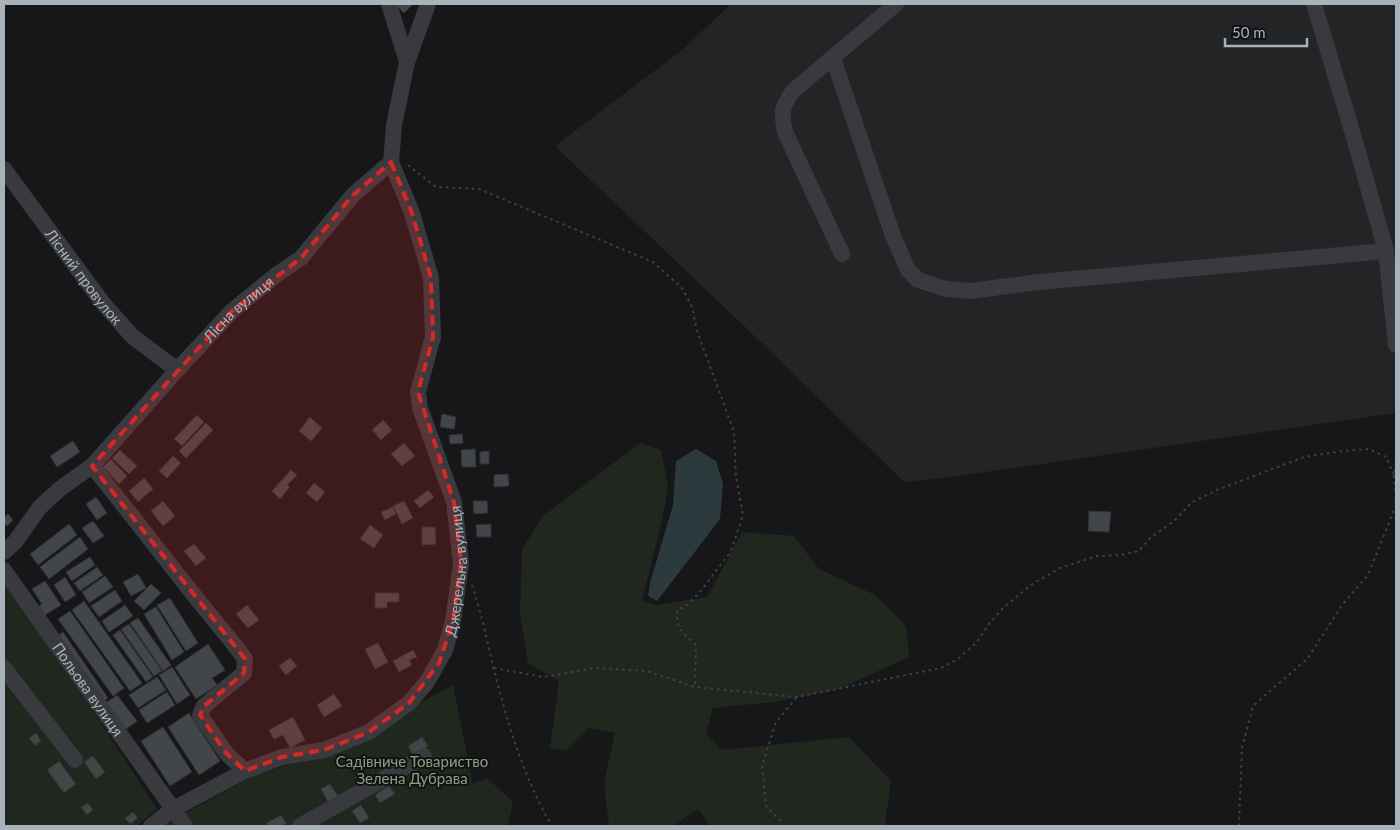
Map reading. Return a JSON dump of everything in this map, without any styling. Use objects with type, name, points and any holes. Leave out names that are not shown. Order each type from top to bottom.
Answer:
[{"type":"street","name":"Джерельна вулиця","points":[[151,826],[173,809],[246,771],[282,757],[324,750],[369,732],[409,703],[428,682],[445,650],[453,621],[461,563],[454,502],[420,408],[418,392],[433,336],[430,278],[412,213],[391,162],[394,124],[407,62],[389,4]]},
{"type":"street","points":[[407,62],[428,4]]},
{"type":"street","points":[[842,254],[785,132],[781,114],[784,104],[793,91],[896,4]]},
{"type":"street","points":[[1314,4],[1386,251],[1396,345]]},
{"type":"street","points":[[833,58],[893,236],[908,270],[918,280],[946,289],[971,290],[1040,282],[1386,251]]},
{"type":"street","name":"Лісна вулиця","points":[[4,552],[15,542],[40,507],[61,488],[92,466],[232,311],[276,275],[301,258],[352,196],[391,162]]},
{"type":"street","name":"Лісний провулок","points":[[4,169],[102,302],[132,336],[177,370]]},
{"type":"street","points":[[92,466],[198,600],[227,633],[245,659],[244,673],[204,706],[200,715],[226,753],[246,771]]},
{"type":"street","name":"Польова вулиця","points":[[4,570],[184,826]]},
{"type":"street","points":[[4,668],[75,760]]},
{"type":"street","points":[[300,826],[424,756]]},
{"type":"path","points":[[391,162],[407,165],[436,187],[479,189],[653,262],[682,288],[692,307],[697,331],[734,432],[736,476],[743,515],[731,551],[700,592],[686,606],[677,610],[678,626],[696,646],[695,687]]},
{"type":"path","points":[[494,668],[543,677],[595,668],[647,671],[695,687],[797,698],[941,668],[958,659],[977,642],[988,625],[1004,607],[1043,577],[1060,568],[1097,556],[1121,555],[1138,551],[1149,539],[1174,521],[1192,502],[1217,490],[1304,458],[1343,451],[1369,449],[1386,457],[1394,475]]},
{"type":"path","points":[[1239,826],[1242,748],[1253,706],[1308,658],[1342,605],[1368,575],[1396,505],[1394,475],[1396,461]]},
{"type":"path","points":[[471,585],[480,608],[494,668],[522,767],[552,826]]},
{"type":"path","points":[[785,826],[766,806],[762,766],[776,722],[797,698]]},
{"type":"highlighted area","points":[[391,162],[412,213],[431,278],[433,337],[418,392],[454,502],[461,563],[453,621],[439,663],[409,703],[369,732],[324,750],[282,757],[245,771],[226,753],[200,715],[204,706],[244,673],[245,659],[92,466],[232,311],[301,258],[352,196]]},
{"type":"shaded area","points":[[731,4],[1396,4],[1396,413],[958,476],[904,482],[765,346],[555,146],[682,50]]},
{"type":"shaded area","points":[[696,449],[716,461],[723,484],[720,519],[657,601],[648,596],[650,583],[673,505],[676,461]]},
{"type":"green space","points":[[640,443],[661,450],[668,485],[662,521],[642,601],[657,605],[707,597],[742,532],[794,536],[819,569],[875,595],[906,626],[909,657],[839,689],[774,702],[713,708],[706,734],[722,750],[849,737],[891,781],[886,826],[710,826],[698,809],[673,826],[609,826],[604,783],[615,733],[589,728],[567,750],[550,749],[559,681],[528,663],[520,613],[522,549],[543,516]]},
{"type":"green space","points":[[4,574],[157,809],[137,826],[4,826]]},
{"type":"green space","name":"Садівниче Товариство Зелена Дубрава","points":[[453,685],[473,784],[487,778],[513,802],[508,826],[162,826],[253,776],[324,753]]},
{"type":"building","points":[[395,4],[413,4],[404,13]]},
{"type":"building","points":[[442,414],[456,417],[454,429],[440,427]]},
{"type":"building","points":[[197,415],[204,422],[182,446],[174,439]]},
{"type":"building","points":[[310,417],[322,428],[311,441],[299,431]]},
{"type":"building","points":[[383,420],[392,430],[381,440],[372,430]]},
{"type":"building","points":[[206,423],[213,430],[186,458],[179,451]]},
{"type":"building","points":[[462,434],[463,443],[450,444],[449,435]]},
{"type":"building","points":[[73,441],[80,452],[57,467],[50,456]]},
{"type":"building","points":[[404,443],[415,456],[402,466],[391,454]]},
{"type":"building","points":[[475,449],[476,467],[462,467],[461,450]]},
{"type":"building","points":[[120,450],[137,466],[129,474],[112,458]]},
{"type":"building","points":[[489,451],[489,464],[480,464],[480,452]]},
{"type":"building","points":[[173,456],[181,463],[167,478],[159,471]]},
{"type":"building","points":[[111,459],[127,476],[119,484],[103,467]]},
{"type":"building","points":[[291,470],[297,475],[287,485],[290,487],[280,499],[272,491]]},
{"type":"building","points":[[508,474],[509,486],[494,487],[494,475]]},
{"type":"building","points":[[144,478],[153,489],[138,502],[129,491]]},
{"type":"building","points":[[314,483],[325,492],[317,502],[306,493]]},
{"type":"building","points":[[428,490],[434,497],[420,508],[414,501]]},
{"type":"building","points":[[96,497],[107,513],[97,520],[86,504]]},
{"type":"building","points":[[163,501],[175,516],[163,526],[151,511]]},
{"type":"building","points":[[404,501],[413,518],[402,524],[393,506]]},
{"type":"building","points":[[473,501],[487,501],[488,513],[474,514]]},
{"type":"building","points":[[393,507],[396,514],[385,520],[381,512]]},
{"type":"building","points":[[1089,511],[1111,512],[1109,532],[1088,531]]},
{"type":"building","points":[[8,514],[13,520],[7,526],[4,523],[4,518]]},
{"type":"building","points":[[93,521],[104,536],[93,543],[82,528]]},
{"type":"building","points":[[69,524],[77,535],[38,565],[30,554]]},
{"type":"building","points":[[491,524],[491,537],[477,537],[476,525]]},
{"type":"building","points":[[370,525],[383,535],[374,548],[360,539]]},
{"type":"building","points":[[422,527],[435,527],[436,544],[422,545]]},
{"type":"building","points":[[80,537],[88,549],[49,579],[40,567]]},
{"type":"building","points":[[194,544],[206,558],[196,566],[184,551]]},
{"type":"building","points":[[90,557],[95,565],[72,581],[66,572]]},
{"type":"building","points":[[97,567],[103,575],[80,591],[74,583]]},
{"type":"building","points":[[138,574],[146,588],[131,596],[123,582]]},
{"type":"building","points":[[105,576],[113,587],[89,603],[82,592]]},
{"type":"building","points":[[65,577],[76,595],[65,602],[54,585]]},
{"type":"building","points":[[45,581],[61,605],[45,615],[39,606],[42,604],[32,589]]},
{"type":"building","points":[[151,584],[161,593],[144,610],[134,601]]},
{"type":"building","points":[[115,590],[122,601],[99,617],[91,606]]},
{"type":"building","points":[[375,593],[399,593],[399,602],[387,602],[387,608],[375,608]]},
{"type":"building","points":[[170,598],[198,643],[186,651],[157,605]]},
{"type":"building","points":[[84,601],[142,683],[130,691],[72,610]]},
{"type":"building","points":[[125,605],[133,616],[109,632],[102,621]]},
{"type":"building","points":[[247,605],[259,620],[248,628],[236,614]]},
{"type":"building","points":[[156,607],[184,652],[172,660],[144,614]]},
{"type":"building","points":[[70,611],[124,688],[113,696],[58,619]]},
{"type":"building","points":[[138,618],[171,665],[163,671],[130,623]]},
{"type":"building","points":[[129,624],[162,671],[154,676],[121,629]]},
{"type":"building","points":[[120,630],[153,677],[146,682],[113,635]]},
{"type":"building","points":[[63,632],[108,698],[104,701],[59,635]]},
{"type":"building","points":[[378,643],[388,662],[375,669],[365,649]]},
{"type":"building","points":[[208,644],[225,670],[212,678],[217,685],[196,699],[175,667]]},
{"type":"building","points":[[413,650],[417,657],[409,660],[412,665],[399,672],[393,661]]},
{"type":"building","points":[[290,658],[297,666],[286,675],[279,666]]},
{"type":"building","points":[[172,667],[190,695],[177,704],[159,675]]},
{"type":"building","points":[[157,677],[166,690],[138,708],[129,695]]},
{"type":"building","points":[[167,692],[175,705],[147,723],[139,710]]},
{"type":"building","points":[[334,694],[342,706],[324,717],[317,705]]},
{"type":"building","points":[[117,695],[137,721],[126,729],[106,703]]},
{"type":"building","points":[[189,713],[220,761],[199,775],[168,727]]},
{"type":"building","points":[[293,717],[305,740],[290,748],[283,735],[274,739],[269,730]]},
{"type":"building","points":[[163,727],[192,772],[170,786],[141,741]]},
{"type":"building","points":[[36,733],[41,741],[35,746],[29,738]]},
{"type":"building","points":[[422,737],[428,746],[413,755],[408,746]]},
{"type":"building","points":[[93,756],[105,772],[96,779],[84,762]]},
{"type":"building","points":[[59,761],[76,784],[64,793],[47,770]]},
{"type":"building","points":[[330,784],[338,796],[328,802],[321,789]]},
{"type":"building","points":[[389,786],[395,794],[380,803],[375,795]]},
{"type":"building","points":[[88,803],[93,810],[87,815],[81,807]]},
{"type":"building","points":[[361,805],[369,818],[360,823],[352,811]]},
{"type":"building","points":[[133,812],[138,818],[130,824],[125,818]]},
{"type":"building","points":[[281,815],[286,823],[281,826],[268,826],[266,823]]}]
